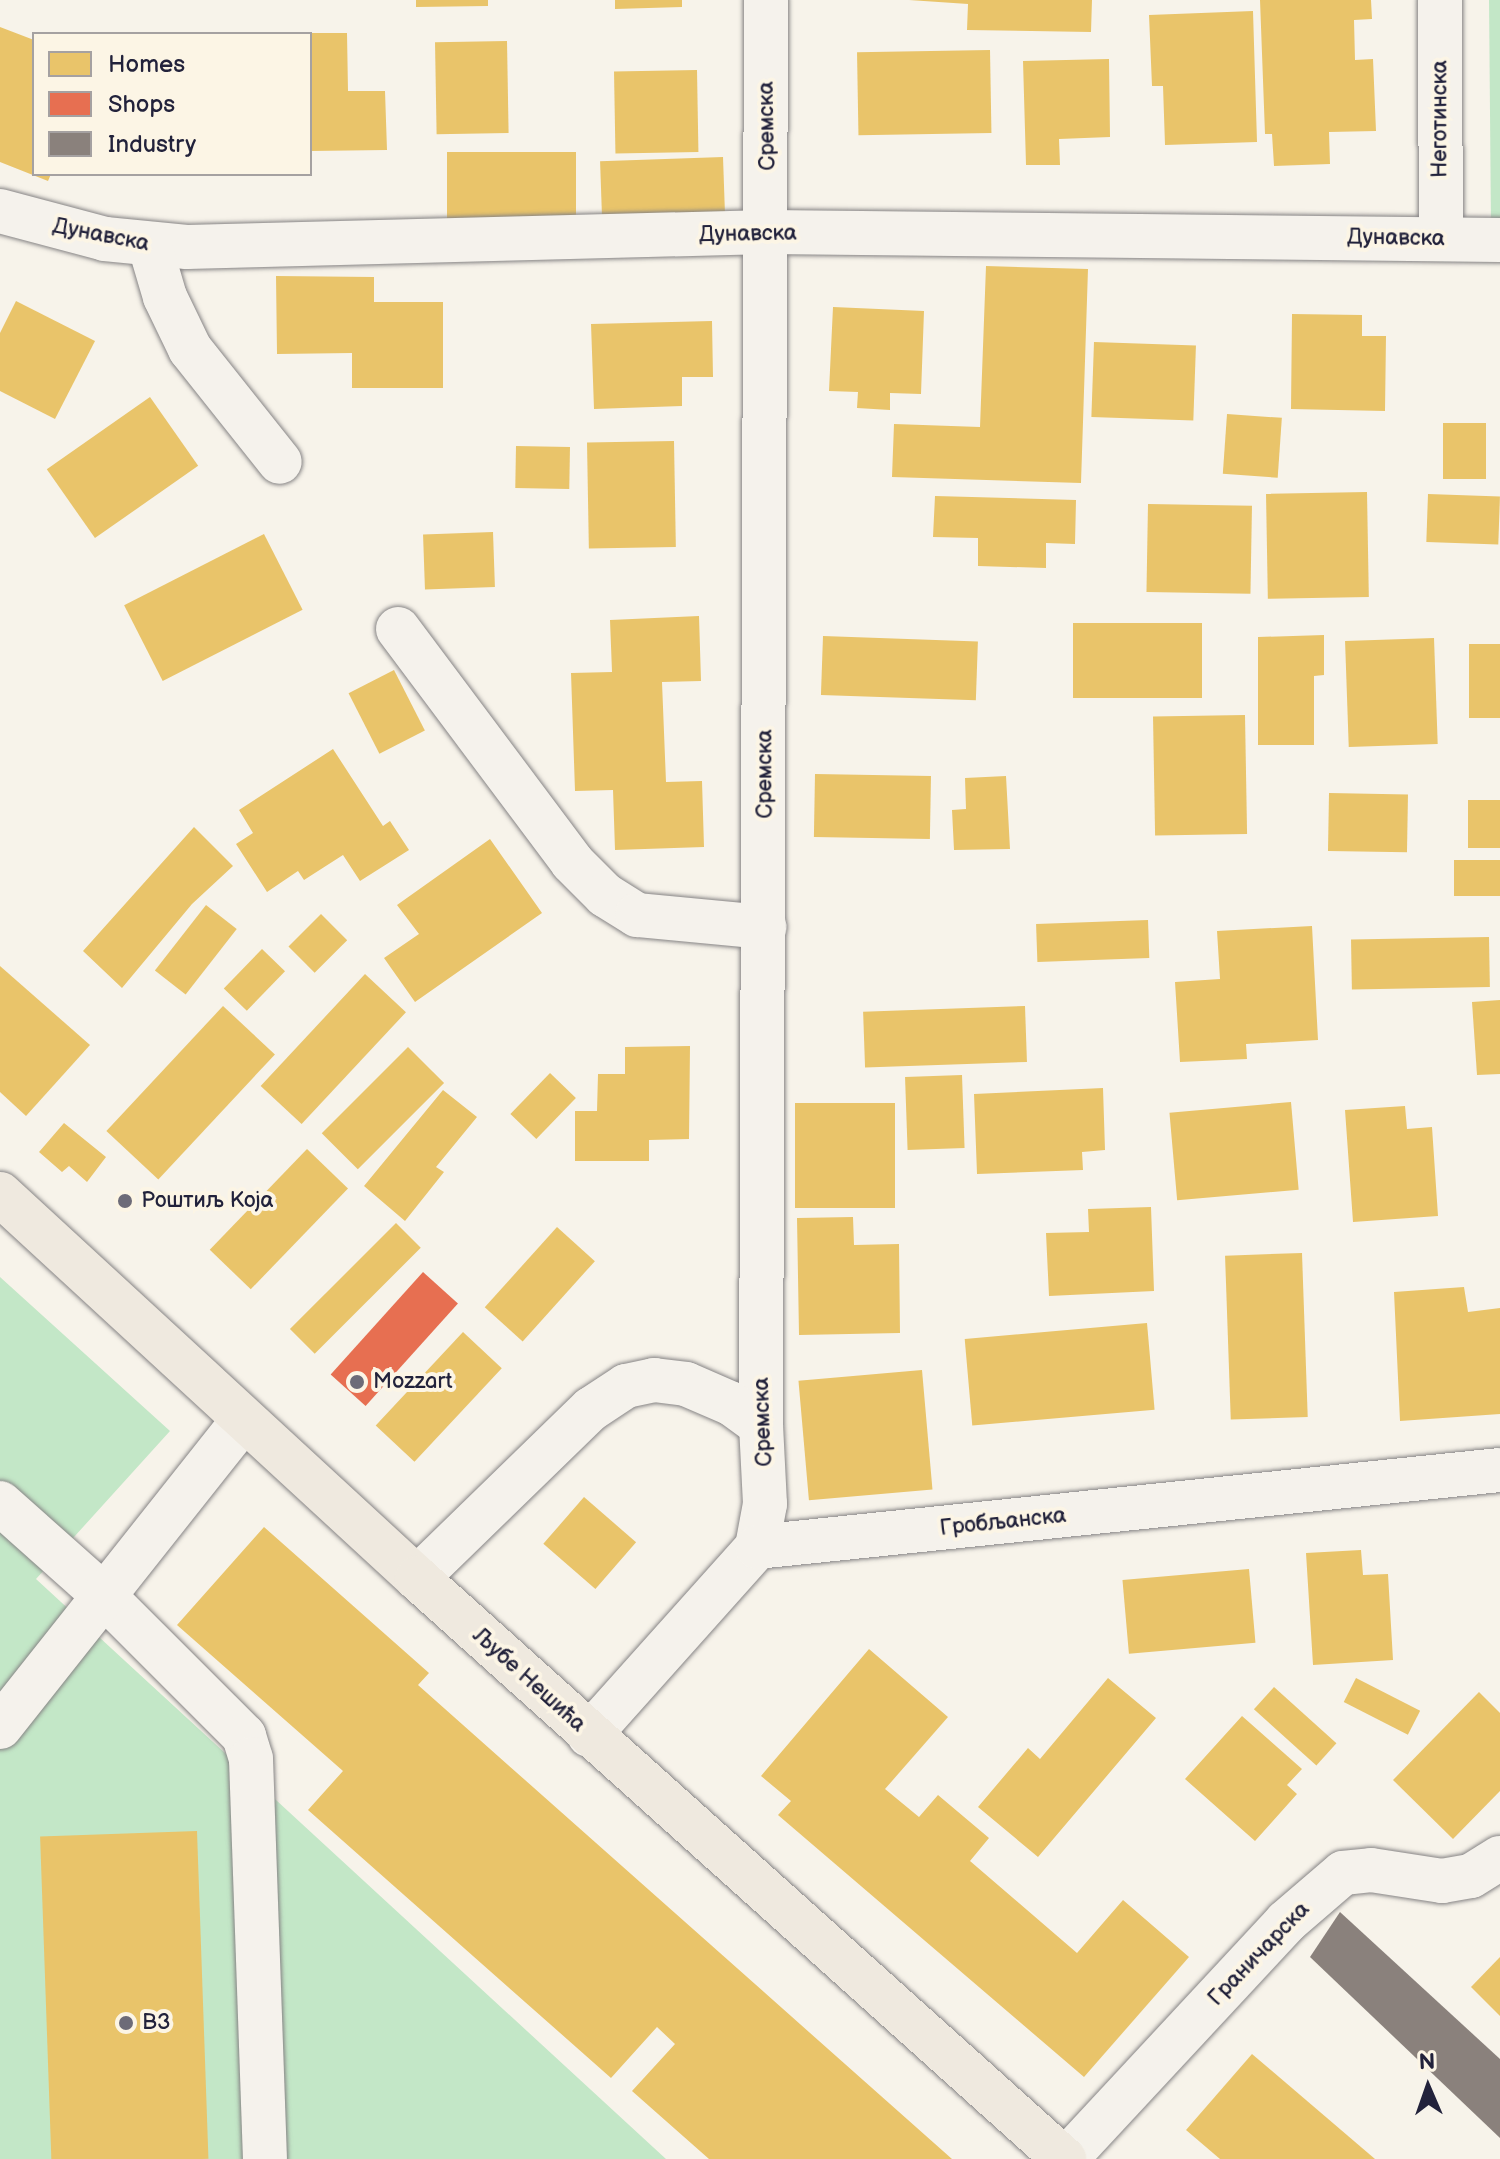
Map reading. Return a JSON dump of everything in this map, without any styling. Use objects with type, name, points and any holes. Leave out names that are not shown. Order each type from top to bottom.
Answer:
[{"type":"main road","name":"Љубе Нешића","points":[[0,1194],[589,1735],[1065,2159]]},
{"type":"street","name":"Сремска","points":[[757,1547],[765,1504],[761,1425],[768,232],[766,0]]},
{"type":"street","name":"Неготинска","points":[[1440,0],[1441,239]]},
{"type":"street","name":"Дунавска","points":[[0,211],[150,246],[768,232],[1500,240]]},
{"type":"street","points":[[150,246],[165,297],[190,349],[280,462]]},
{"type":"street","points":[[398,629],[572,862],[605,895],[637,915],[764,927]]},
{"type":"street","points":[[417,1578],[591,1409],[626,1386],[654,1380],[686,1384],[732,1404],[761,1425]]},
{"type":"street","points":[[0,1727],[102,1594],[243,1420]]},
{"type":"street","name":"Гробљанска","points":[[757,1547],[1500,1470]]},
{"type":"street","points":[[0,1503],[102,1594],[231,1719],[248,1746],[265,2159]]},
{"type":"street","points":[[589,1735],[757,1547]]},
{"type":"street","name":"Граничарска","points":[[1065,2159],[1286,1922],[1343,1873],[1371,1870],[1442,1881],[1471,1876],[1498,1860]]},
{"type":"green space","points":[[1489,0],[1500,0],[1500,225],[1491,226]]},
{"type":"green space","points":[[0,1277],[170,1431],[36,1579],[666,2159],[0,2159]]},
{"type":"building: Homes","points":[[416,0],[488,0],[488,6],[416,7]]},
{"type":"building: Homes","points":[[615,0],[682,0],[682,7],[615,9]]},
{"type":"building: Homes","points":[[909,0],[1092,0],[1091,32],[967,30],[968,4]]},
{"type":"building: Homes","points":[[1260,0],[1371,0],[1372,19],[1354,20],[1355,60],[1373,59],[1376,131],[1329,132],[1330,164],[1274,166],[1272,134],[1265,134]]},
{"type":"building: Homes","points":[[1253,11],[1257,142],[1165,145],[1163,86],[1152,86],[1149,15]]},
{"type":"building: Homes","points":[[0,27],[32,39],[32,175],[0,162]]},
{"type":"building: Homes","points":[[312,33],[347,33],[348,91],[385,91],[387,150],[312,151]]},
{"type":"building: Homes","points":[[507,41],[509,133],[437,134],[435,42]]},
{"type":"building: Homes","points":[[990,50],[991,133],[858,135],[857,52]]},
{"type":"building: Homes","points":[[1109,59],[1110,137],[1059,139],[1060,165],[1026,165],[1023,61]]},
{"type":"building: Homes","points":[[697,70],[698,152],[615,153],[614,71]]},
{"type":"building: Homes","points":[[447,152],[576,152],[576,229],[447,229]]},
{"type":"building: Homes","points":[[723,157],[725,216],[602,220],[600,161]]},
{"type":"building: Homes","points":[[986,266],[1088,269],[1081,483],[892,477],[894,424],[980,427]]},
{"type":"building: Homes","points":[[276,276],[374,277],[374,302],[443,302],[443,388],[352,388],[352,353],[277,354]]},
{"type":"building: Homes","points":[[16,301],[95,341],[55,419],[0,391],[0,333]]},
{"type":"building: Homes","points":[[833,307],[924,311],[921,394],[890,393],[890,410],[857,408],[858,392],[829,391]]},
{"type":"building: Homes","points":[[1292,314],[1362,315],[1362,336],[1386,336],[1385,411],[1291,409]]},
{"type":"building: Homes","points":[[712,321],[713,377],[682,377],[682,406],[594,409],[591,324]]},
{"type":"building: Homes","points":[[1094,342],[1196,346],[1193,421],[1091,417]]},
{"type":"building: Homes","points":[[150,397],[198,466],[95,538],[47,469]]},
{"type":"building: Homes","points":[[1227,414],[1282,418],[1278,478],[1223,474]]},
{"type":"building: Homes","points":[[1443,423],[1486,423],[1486,479],[1443,479]]},
{"type":"building: Homes","points":[[674,441],[676,547],[589,549],[587,443]]},
{"type":"building: Homes","points":[[516,446],[570,447],[569,489],[515,488]]},
{"type":"building: Homes","points":[[1367,492],[1369,597],[1268,599],[1266,494]]},
{"type":"building: Homes","points":[[1428,494],[1500,497],[1498,544],[1426,542]]},
{"type":"building: Homes","points":[[935,496],[1076,500],[1075,544],[1046,543],[1046,568],[978,566],[978,538],[933,537]]},
{"type":"building: Homes","points":[[1148,504],[1252,506],[1250,594],[1146,592]]},
{"type":"building: Homes","points":[[493,532],[495,587],[425,589],[423,534]]},
{"type":"building: Homes","points":[[264,534],[303,610],[163,681],[124,605]]},
{"type":"building: Homes","points":[[699,616],[701,681],[662,682],[666,782],[702,781],[704,847],[615,850],[613,790],[575,791],[571,673],[612,672],[610,620]]},
{"type":"building: Homes","points":[[1073,623],[1202,623],[1202,698],[1073,698]]},
{"type":"building: Homes","points":[[1324,635],[1324,675],[1314,676],[1314,745],[1258,745],[1258,637]]},
{"type":"building: Homes","points":[[823,636],[978,641],[976,700],[821,695]]},
{"type":"building: Homes","points":[[1434,638],[1438,744],[1349,747],[1345,641]]},
{"type":"building: Homes","points":[[1469,644],[1500,644],[1500,718],[1469,718]]},
{"type":"building: Homes","points":[[394,670],[425,731],[379,754],[349,693]]},
{"type":"building: Homes","points":[[1245,715],[1247,834],[1155,836],[1153,717]]},
{"type":"building: Homes","points":[[333,749],[383,826],[390,821],[409,850],[360,881],[343,855],[304,880],[298,871],[267,892],[236,844],[253,833],[239,810]]},
{"type":"building: Homes","points":[[815,774],[931,776],[930,839],[814,837]]},
{"type":"building: Homes","points":[[1006,776],[1010,849],[954,850],[952,810],[966,809],[965,778]]},
{"type":"building: Homes","points":[[1329,793],[1408,794],[1407,852],[1328,851]]},
{"type":"building: Homes","points":[[1468,800],[1500,800],[1500,848],[1468,848]]},
{"type":"building: Homes","points":[[194,827],[233,866],[192,904],[122,988],[83,951]]},
{"type":"building: Homes","points":[[490,839],[542,913],[415,1002],[384,958],[419,934],[397,905]]},
{"type":"building: Homes","points":[[1454,860],[1500,860],[1500,896],[1454,896]]},
{"type":"building: Homes","points":[[206,905],[237,929],[186,994],[155,970]]},
{"type":"building: Homes","points":[[321,914],[347,940],[315,973],[288,947]]},
{"type":"building: Homes","points":[[1148,920],[1149,958],[1037,962],[1036,924]]},
{"type":"building: Homes","points":[[1312,926],[1318,1040],[1246,1044],[1247,1059],[1180,1062],[1175,982],[1220,979],[1217,931]]},
{"type":"building: Homes","points":[[1489,937],[1490,987],[1352,989],[1351,939]]},
{"type":"building: Homes","points":[[262,949],[285,971],[247,1011],[224,989]]},
{"type":"building: Homes","points":[[0,966],[90,1045],[26,1116],[0,1092]]},
{"type":"building: Homes","points":[[365,974],[406,1012],[302,1124],[261,1086]]},
{"type":"building: Homes","points":[[1500,1000],[1500,1074],[1477,1075],[1472,1002]]},
{"type":"building: Homes","points":[[223,1006],[275,1054],[158,1179],[106,1131]]},
{"type":"building: Homes","points":[[1025,1006],[1027,1062],[865,1068],[863,1012]]},
{"type":"building: Homes","points":[[690,1046],[689,1139],[649,1140],[649,1161],[575,1161],[575,1111],[597,1111],[598,1074],[625,1074],[625,1047]]},
{"type":"building: Homes","points":[[408,1047],[444,1083],[358,1169],[322,1133]]},
{"type":"building: Homes","points":[[550,1073],[576,1098],[536,1139],[510,1114]]},
{"type":"building: Homes","points":[[962,1075],[965,1148],[908,1150],[905,1077]]},
{"type":"building: Homes","points":[[1103,1088],[1105,1150],[1082,1152],[1083,1170],[977,1174],[974,1094]]},
{"type":"building: Homes","points":[[443,1090],[477,1117],[436,1167],[444,1172],[405,1221],[364,1186]]},
{"type":"building: Homes","points":[[1291,1102],[1299,1190],[1177,1200],[1169,1113]]},
{"type":"building: Homes","points":[[795,1103],[895,1103],[895,1208],[795,1208]]},
{"type":"building: Homes","points":[[1405,1106],[1407,1129],[1432,1127],[1438,1216],[1353,1222],[1345,1110]]},
{"type":"building: Homes","points":[[64,1123],[106,1157],[87,1182],[69,1166],[62,1172],[39,1152]]},
{"type":"building: Homes","points":[[307,1149],[348,1189],[251,1289],[210,1250]]},
{"type":"building: Homes","points":[[1151,1207],[1154,1291],[1049,1296],[1046,1233],[1089,1232],[1088,1209]]},
{"type":"building: Homes","points":[[853,1217],[854,1245],[899,1244],[900,1333],[799,1335],[797,1218]]},
{"type":"building: Homes","points":[[396,1223],[421,1248],[315,1354],[290,1329]]},
{"type":"building: Homes","points":[[557,1227],[595,1261],[523,1341],[485,1307]]},
{"type":"building: Homes","points":[[1302,1253],[1308,1417],[1231,1420],[1225,1256]]},
{"type":"building: Homes","points":[[1464,1287],[1468,1312],[1500,1308],[1500,1414],[1400,1421],[1394,1292]]},
{"type":"building: Homes","points":[[1147,1323],[1155,1410],[972,1426],[965,1339]]},
{"type":"building: Homes","points":[[463,1332],[502,1368],[414,1462],[376,1426]]},
{"type":"building: Homes","points":[[922,1370],[932,1490],[809,1500],[798,1381]]},
{"type":"building: Homes","points":[[584,1497],[636,1542],[595,1589],[543,1544]]},
{"type":"building: Homes","points":[[264,1527],[429,1673],[418,1685],[952,2159],[709,2159],[632,2091],[675,2044],[657,2027],[611,2078],[308,1810],[343,1771],[177,1625]]},
{"type":"building: Homes","points":[[1361,1550],[1363,1575],[1388,1574],[1393,1660],[1313,1665],[1306,1553]]},
{"type":"building: Homes","points":[[1249,1569],[1255,1643],[1129,1654],[1122,1580]]},
{"type":"building: Homes","points":[[869,1649],[948,1717],[885,1789],[919,1817],[938,1795],[989,1838],[970,1861],[1077,1953],[1123,1900],[1189,1957],[1084,2077],[778,1815],[791,1801],[761,1776]]},
{"type":"building: Homes","points":[[1108,1678],[1156,1718],[1038,1857],[978,1807],[1028,1748],[1040,1759]]},
{"type":"building: Homes","points":[[1356,1678],[1420,1711],[1408,1735],[1344,1702]]},
{"type":"building: Homes","points":[[1274,1687],[1336,1743],[1316,1766],[1254,1709]]},
{"type":"building: Homes","points":[[1479,1692],[1500,1713],[1500,1791],[1453,1839],[1393,1780]]},
{"type":"building: Homes","points":[[1242,1716],[1302,1769],[1287,1785],[1297,1794],[1255,1841],[1185,1779]]},
{"type":"building: Homes","name":"B3","points":[[197,1831],[208,2159],[51,2159],[40,1836]]},
{"type":"building: Homes","points":[[1500,1957],[1500,2016],[1471,1987]]},
{"type":"building: Homes","points":[[1252,2054],[1375,2159],[1220,2159],[1186,2130]]},
{"type":"building: Shops","points":[[423,1272],[458,1303],[366,1406],[331,1375]]},
{"type":"building: Industry","points":[[1340,1912],[1500,2059],[1500,2138],[1310,1957]]},
{"type":"place","name":"Роштиљ Која","points":[[125,1201]]},
{"type":"place","name":"Mozzart","points":[[357,1382]]},
{"type":"place","name":"B3","points":[[126,2023]]}]
